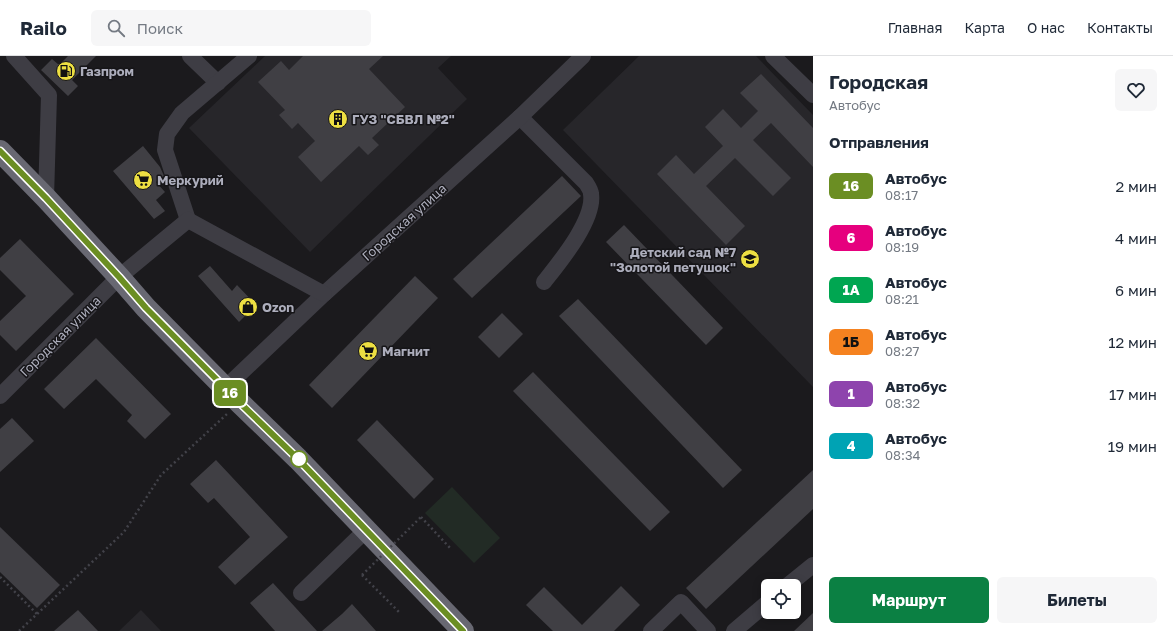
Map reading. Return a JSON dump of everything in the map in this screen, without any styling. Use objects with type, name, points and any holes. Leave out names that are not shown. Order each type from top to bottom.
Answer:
[{"type":"highway","points":[[0,151],[46,198],[146,308],[298,459],[463,631]]},
{"type":"street","points":[[14,56],[49,95],[46,198]]},
{"type":"street","points":[[190,56],[218,83]]},
{"type":"street","points":[[248,56],[182,113],[167,134],[165,150],[188,220],[324,294]]},
{"type":"street","name":"Городская улица","points":[[232,395],[324,294],[520,117],[583,56]]},
{"type":"street","points":[[773,56],[813,95]]},
{"type":"street","points":[[520,117],[586,183],[591,194],[587,217],[570,248],[544,282]]},
{"type":"street","name":"Городская улица","points":[[0,396],[119,277],[188,220]]},
{"type":"street","points":[[301,593],[366,530]]},
{"type":"street","points":[[795,579],[813,564]]},
{"type":"street","points":[[651,631],[681,602],[708,631]]},
{"type":"street","points":[[734,631],[761,608]]},
{"type":"path","points":[[19,631],[124,532],[161,475],[232,395]]},
{"type":"path","points":[[400,613],[362,576],[421,517],[451,549]]},
{"type":"path","points":[[0,577],[38,614]]},
{"type":"shaded area","points":[[265,56],[451,56],[438,68],[467,99],[310,252],[189,128]]},
{"type":"shaded area","name":"Детский сад №7 \"Золотой петушок\"","points":[[639,56],[756,56],[813,115],[813,387],[563,130]]},
{"type":"shaded area","points":[[452,487],[500,538],[474,563],[425,513]]},
{"type":"shaded area","points":[[141,610],[161,631],[119,631]]},
{"type":"building","points":[[68,56],[96,56],[72,80],[78,86],[68,96],[41,70],[52,59],[59,65]]},
{"type":"building","name":"ГУЗ \"СБВЛ №2\"","points":[[303,56],[383,56],[369,69],[405,107],[372,138],[379,145],[368,155],[359,146],[321,182],[298,157],[315,141],[298,123],[292,129],[279,115],[285,110],[258,82],[281,61],[289,70]]},
{"type":"building","points":[[761,74],[813,128],[813,167],[771,123],[753,140],[791,178],[773,196],[735,158],[706,186],[745,226],[726,245],[657,174],[676,155],[694,174],[723,146],[705,127],[723,109],[741,128],[758,111],[740,93]]},
{"type":"building","points":[[143,146],[160,167],[164,176],[156,182],[165,192],[156,200],[165,211],[154,219],[113,171]]},
{"type":"building","points":[[562,176],[581,196],[472,298],[453,279]]},
{"type":"building","points":[[624,225],[723,328],[706,345],[606,242]]},
{"type":"building","points":[[20,239],[74,294],[16,351],[0,335],[0,321],[26,296],[0,270],[0,258]]},
{"type":"building","points":[[210,266],[232,291],[237,285],[256,305],[239,322],[198,276]]},
{"type":"building","points":[[415,276],[438,298],[332,408],[309,385]]},
{"type":"building","points":[[578,299],[742,470],[723,488],[559,316]]},
{"type":"building","points":[[502,313],[523,334],[499,358],[478,337]]},
{"type":"building","points":[[96,338],[171,414],[145,439],[127,421],[132,415],[96,379],[64,409],[44,389]]},
{"type":"building","points":[[533,372],[670,512],[650,531],[513,391]]},
{"type":"building","points":[[12,418],[34,441],[0,472],[0,429]]},
{"type":"building","points":[[377,420],[434,479],[414,499],[357,440]]},
{"type":"building","points":[[216,460],[288,537],[235,585],[218,567],[250,537],[214,498],[208,503],[190,484]]},
{"type":"building","points":[[813,470],[813,509],[706,609],[686,588]]},
{"type":"building","points":[[0,527],[60,585],[37,608],[0,572]]},
{"type":"building","points":[[273,583],[317,631],[275,631],[250,603]]},
{"type":"building","points":[[621,586],[640,605],[614,631],[553,631],[526,605],[544,587],[582,625]]},
{"type":"building","points":[[352,604],[376,631],[322,631],[342,614]]},
{"type":"building","points":[[78,610],[98,631],[54,631]]},
{"type":"building","points":[[813,613],[813,631],[794,631]]},
{"type":"bus line","name":"16","points":[[0,151],[46,198],[146,308],[298,459],[463,631]]},
{"type":"place","name":"Газпром","points":[[66,71]]},
{"type":"place","name":"ГУЗ \"СБВЛ №2\"","points":[[338,119]]},
{"type":"place","name":"Меркурий","points":[[143,180]]},
{"type":"place","name":"Детский сад №7 \"Золотой петушок\"","points":[[750,259]]},
{"type":"place","name":"Ozon","points":[[248,307]]},
{"type":"place","name":"Магнит","points":[[368,351]]}]
